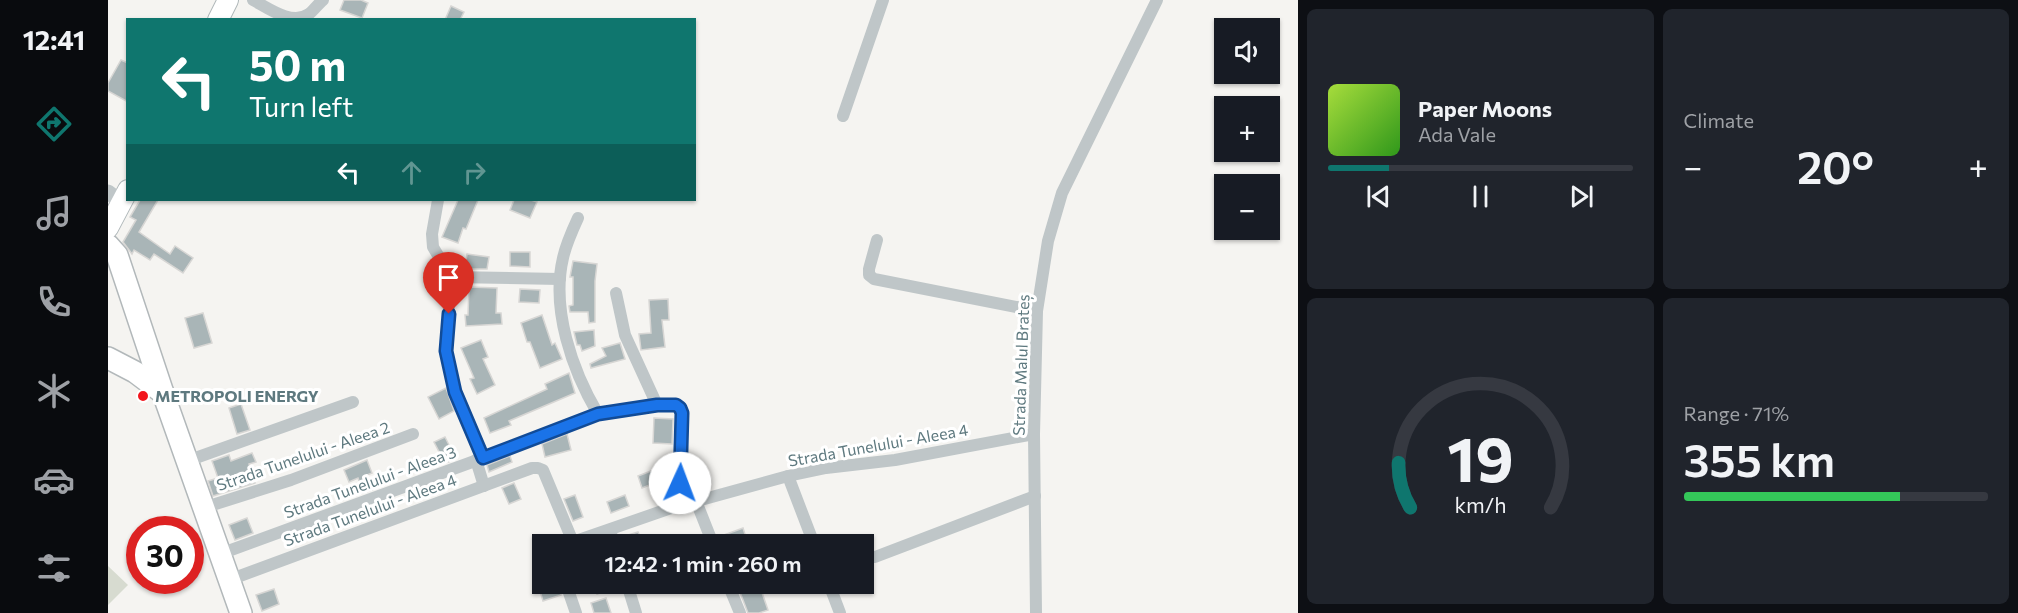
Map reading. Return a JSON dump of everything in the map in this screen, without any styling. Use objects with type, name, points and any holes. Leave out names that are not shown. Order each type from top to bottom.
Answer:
[{"type":"highway","points":[[108,245],[117,255],[241,613]]},
{"type":"highway","points":[[108,358],[135,372],[163,393]]},
{"type":"main road","points":[[219,18],[228,0]]},
{"type":"main road","points":[[108,228],[119,194]]},
{"type":"street","points":[[253,0],[291,18],[301,18],[309,14],[323,0]]},
{"type":"street","points":[[843,116],[883,0]]},
{"type":"street","name":"Strada Malul Brateș","points":[[1036,613],[1034,434],[1037,311],[1048,241],[1062,194],[1157,0]]},
{"type":"street","points":[[438,201],[432,234],[433,248],[451,277],[446,351],[455,392],[479,459],[484,486]]},
{"type":"street","points":[[578,218],[567,243],[560,279],[564,328],[577,374],[598,414]]},
{"type":"street","points":[[877,240],[869,269],[869,275],[874,279],[1037,311]]},
{"type":"street","points":[[451,277],[560,279]]},
{"type":"street","points":[[616,293],[625,335],[657,405],[676,405],[682,413],[678,506]]},
{"type":"street","points":[[187,461],[353,402]]},
{"type":"street","name":"Strada Tunelului - Aleea 3","points":[[220,554],[598,414],[657,405]]},
{"type":"street","name":"Strada Tunelului - Aleea 2","points":[[203,508],[291,480],[413,434]]},
{"type":"street","name":"Strada Tunelului - Aleea 4","points":[[229,580],[538,468],[543,470],[573,542],[678,506],[788,476],[826,468],[895,460],[1034,434]]},
{"type":"street","points":[[788,476],[810,534]]},
{"type":"street","points":[[875,557],[1035,496]]},
{"type":"street","points":[[696,501],[709,534]]},
{"type":"street","points":[[610,530],[611,534]]},
{"type":"street","points":[[569,594],[576,613]]},
{"type":"street","points":[[630,594],[636,613]]},
{"type":"street","points":[[732,594],[740,613]]},
{"type":"street","points":[[833,594],[840,613]]},
{"type":"shaded area","points":[[108,566],[126,583],[126,587],[108,605]]},
{"type":"building","points":[[344,0],[361,0],[368,3],[362,18],[340,10]]},
{"type":"building","points":[[451,6],[464,12],[461,18],[446,18]]},
{"type":"building","points":[[121,60],[126,62],[126,101],[108,91],[108,83]]},
{"type":"building","points":[[139,201],[157,201],[139,232],[170,254],[175,246],[193,258],[183,273],[154,254],[150,260],[134,250],[132,254],[123,242],[136,220],[130,217]]},
{"type":"building","points":[[458,201],[478,201],[466,229],[463,228],[458,243],[442,237]]},
{"type":"building","points":[[514,201],[537,202],[530,218],[510,210]]},
{"type":"building","points":[[510,252],[530,252],[530,267],[510,266]]},
{"type":"building","points":[[467,254],[489,257],[487,269],[465,269]]},
{"type":"building","points":[[573,261],[597,264],[595,322],[589,323],[588,312],[570,312],[569,306],[573,305],[573,277],[570,277]]},
{"type":"building","points":[[469,287],[497,288],[496,313],[501,313],[502,324],[466,326],[465,315],[468,315]]},
{"type":"building","points":[[520,289],[540,290],[539,303],[519,302]]},
{"type":"building","points":[[668,299],[669,320],[662,320],[665,347],[641,350],[639,334],[651,333],[649,300]]},
{"type":"building","points":[[203,313],[212,343],[194,348],[185,318]]},
{"type":"building","points":[[542,315],[552,345],[555,343],[562,359],[540,368],[530,342],[527,342],[521,323]]},
{"type":"building","points":[[594,330],[595,346],[582,351],[580,345],[577,345],[574,332]]},
{"type":"building","points":[[481,340],[488,357],[483,359],[495,385],[477,394],[470,379],[474,378],[461,348]]},
{"type":"building","points":[[620,343],[625,359],[591,368],[590,364],[606,356],[602,348]]},
{"type":"building","points":[[569,373],[575,393],[509,421],[511,425],[490,433],[484,418],[547,389],[545,384]]},
{"type":"building","points":[[446,388],[454,411],[439,419],[428,397]]},
{"type":"building","points":[[241,404],[250,430],[237,434],[229,408]]},
{"type":"building","points":[[654,418],[673,419],[672,444],[653,443]]},
{"type":"building","points":[[567,434],[571,450],[545,457],[542,444]]},
{"type":"building","points":[[445,437],[456,459],[445,463],[434,442]]},
{"type":"building","points":[[252,453],[256,462],[249,464],[255,483],[213,496],[208,481],[218,478],[212,461],[229,455],[231,461]]},
{"type":"building","points":[[510,456],[512,462],[489,472],[487,465]]},
{"type":"building","points":[[367,460],[372,473],[367,475],[372,490],[363,493],[358,478],[349,482],[344,470]]},
{"type":"building","points":[[656,469],[660,481],[642,488],[638,476]]},
{"type":"building","points":[[514,483],[521,499],[509,504],[502,488]]},
{"type":"building","points":[[575,495],[583,517],[573,521],[564,499]]},
{"type":"building","points":[[625,495],[629,506],[611,513],[607,502]]},
{"type":"building","points":[[247,518],[253,533],[235,540],[229,525]]},
{"type":"building","points":[[743,528],[745,534],[727,534]]},
{"type":"building","points":[[274,589],[279,604],[262,611],[256,595]]},
{"type":"building","points":[[541,594],[561,594],[561,595],[543,601]]},
{"type":"building","points":[[741,594],[762,594],[768,610],[748,613]]},
{"type":"building","points":[[606,598],[611,613],[594,613],[591,603]]},
{"type":"place","name":"METROPOLI ENERGY","points":[[143,396]]},
{"type":"route","points":[[449,314],[446,351],[455,392],[483,458],[598,414],[657,405],[676,405],[682,413],[680,483]]}]
